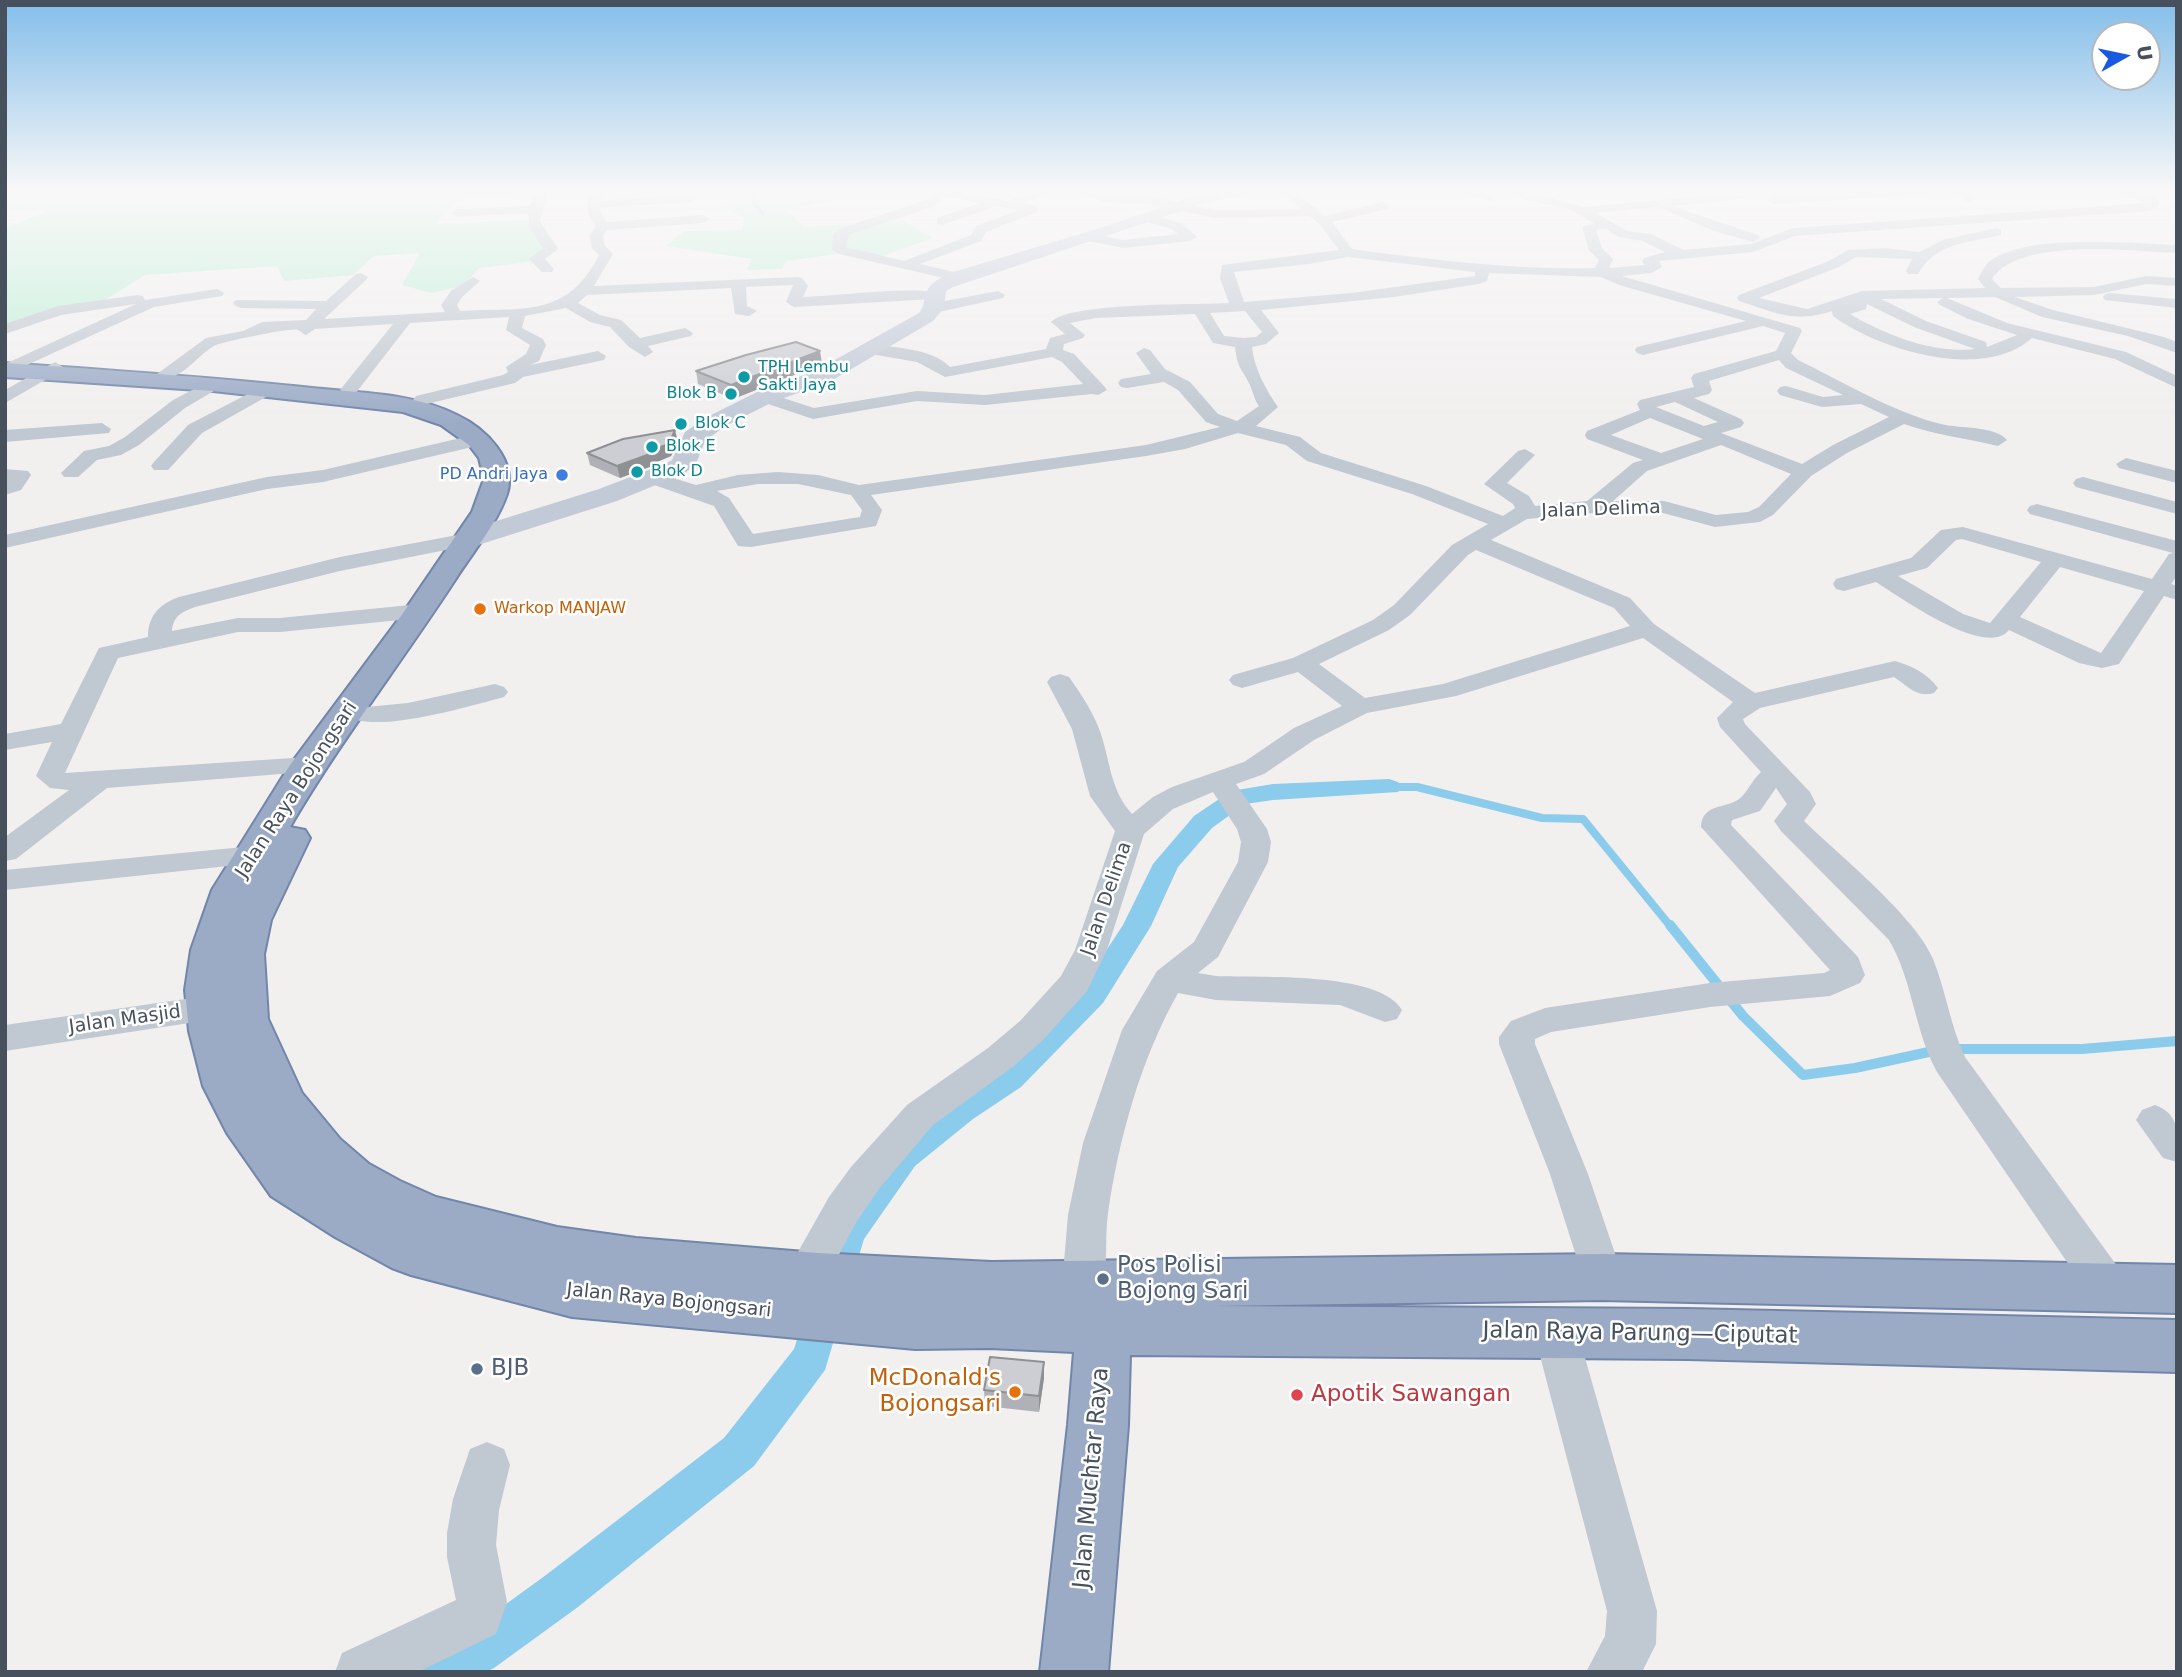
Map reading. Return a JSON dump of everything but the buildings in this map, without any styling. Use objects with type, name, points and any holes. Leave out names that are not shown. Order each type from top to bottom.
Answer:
[{"type":"highway","name":"Jalan Raya Bojongsari","points":[[9,366],[267,389],[407,407],[458,425],[478,440],[491,458],[497,479],[480,536],[443,608],[365,714],[285,848],[250,920],[243,954],[226,1002],[212,1031],[228,1086],[244,1120],[289,1181],[314,1200],[411,1252],[572,1293],[826,1292],[915,1324],[990,1323],[1098,1300]]},
{"type":"highway","name":"Jalan Raya Bojongsari","points":[[50,370],[166,374],[349,390],[422,400],[468,417],[496,436],[510,454],[516,479],[513,492],[420,611],[308,765],[232,890],[212,950],[207,990],[226,1002]]},
{"type":"highway","points":[[1098,1300],[1602,1277],[2177,1289]]},
{"type":"highway","name":"Jalan Raya Parung—Ciputat","points":[[1098,1300],[1556,1333],[1916,1338],[2177,1346]]},
{"type":"highway","name":"Jalan Muchtar Raya","points":[[1074,1672],[1098,1425],[1098,1300]]},
{"type":"main road","points":[[480,536],[653,478],[683,464],[691,442],[727,415],[765,397],[813,381],[871,349],[926,317],[940,286],[957,277],[986,268]]},
{"type":"street","points":[[262,327],[519,312],[569,304],[586,290],[599,268]]},
{"type":"street","points":[[920,268],[957,277]]},
{"type":"street","points":[[1200,310],[1219,340],[1260,341],[1270,334],[1268,327],[1244,307],[1227,278],[1226,269],[1228,268]]},
{"type":"street","points":[[1475,268],[1652,268]]},
{"type":"street","points":[[1744,298],[1822,268]]},
{"type":"street","points":[[1897,268],[1906,281],[1974,317],[2029,333],[2116,352],[2143,363],[2177,383]]},
{"type":"street","points":[[1913,268],[1915,275],[1934,297]]},
{"type":"street","points":[[1990,268],[1986,272],[1987,284],[2003,296],[2040,312],[2132,333],[2177,348]]},
{"type":"street","points":[[1054,352],[1054,342],[1077,335],[1059,322],[1060,320],[1118,312],[1200,310],[1329,300],[1479,280],[1482,278],[1482,270]]},
{"type":"street","points":[[1603,270],[1624,282],[1678,295],[1795,333],[1782,354],[1700,378],[1703,390],[1646,404],[1650,412],[1804,472]]},
{"type":"street","points":[[1227,278],[1288,274],[1329,300],[1373,311],[1414,304]]},
{"type":"street","points":[[297,345],[310,325],[361,277]]},
{"type":"street","points":[[2108,293],[2146,280],[2177,282]]},
{"type":"street","points":[[455,316],[449,305],[473,281]]},
{"type":"street","points":[[586,290],[797,281],[801,286],[793,301],[835,302],[913,294],[933,301],[998,295]]},
{"type":"street","points":[[1846,282],[1869,299],[1920,324],[1993,350]]},
{"type":"street","points":[[736,283],[739,288],[740,311],[749,311]]},
{"type":"street","points":[[1698,286],[1794,313],[1808,314],[1869,299],[2003,296],[2061,288],[2108,293],[2176,310]]},
{"type":"street","points":[[2061,288],[2100,307],[2176,310]]},
{"type":"street","points":[[2176,310],[2163,289],[2177,288]]},
{"type":"street","points":[[9,366],[101,326],[170,289]]},
{"type":"street","points":[[5,330],[30,320],[85,306],[217,293]]},
{"type":"street","points":[[1934,297],[1869,299],[1838,313],[1895,339],[1945,355],[1993,350],[2025,339],[2029,333]]},
{"type":"street","points":[[241,303],[283,302],[286,306]]},
{"type":"street","points":[[569,304],[599,320],[615,323],[640,348],[685,333]]},
{"type":"street","points":[[1286,304],[1305,320]]},
{"type":"street","points":[[166,374],[212,341],[247,335],[262,327],[286,306],[329,305]]},
{"type":"street","points":[[517,373],[514,367],[533,357],[538,345],[532,338],[514,330],[519,312]]},
{"type":"street","points":[[349,390],[406,318]]},
{"type":"street","points":[[30,320],[101,326]]},
{"type":"street","points":[[1643,351],[1761,322]]},
{"type":"street","points":[[698,491],[745,479],[822,481],[858,491],[1031,464],[1126,454],[1240,428],[1269,407],[1262,398],[1258,384],[1246,368],[1242,342]]},
{"type":"street","points":[[765,397],[813,414],[917,397],[985,400],[1097,389],[1071,360],[1054,352],[945,372],[937,362],[871,349]]},
{"type":"street","points":[[1144,353],[1154,368],[1184,386],[1212,418],[1293,441],[1314,457],[1419,490],[1503,523]]},
{"type":"street","points":[[1782,354],[1792,364],[1860,399],[1903,417],[1939,430],[1974,433],[1998,440]]},
{"type":"street","points":[[422,400],[509,379],[517,373],[598,356]]},
{"type":"street","points":[[5,398],[50,370]]},
{"type":"street","points":[[1127,383],[1165,377]]},
{"type":"street","points":[[71,473],[91,455],[114,451],[132,441],[179,404],[212,384]]},
{"type":"street","points":[[161,466],[195,429],[267,389]]},
{"type":"street","points":[[1786,391],[1822,402],[1860,399]]},
{"type":"street","points":[[1593,507],[1620,486],[1630,474],[1735,423],[1678,397]]},
{"type":"street","points":[[1650,412],[1594,435],[1659,459]]},
{"type":"street","name":"Jalan Delima","points":[[1242,680],[1302,663],[1381,625],[1402,610],[1460,550],[1527,511],[1593,507],[1673,508],[1715,522],[1741,521],[1766,512],[1804,472],[1840,449],[1903,417]]},
{"type":"street","points":[[5,542],[288,479],[323,476],[458,425]]},
{"type":"street","points":[[5,436],[102,429]]},
{"type":"street","points":[[406,444],[478,440]]},
{"type":"street","points":[[288,479],[317,461],[344,451]]},
{"type":"street","points":[[1525,455],[1494,484],[1522,500],[1527,511]]},
{"type":"street","points":[[2126,464],[2177,477]]},
{"type":"street","points":[[822,481],[847,473],[902,467]]},
{"type":"street","points":[[5,475],[21,475],[14,486],[5,489]]},
{"type":"street","points":[[653,478],[698,491],[722,502],[746,541],[869,522],[872,510],[858,491]]},
{"type":"street","points":[[2083,484],[2177,508]]},
{"type":"street","points":[[2036,510],[2177,548]]},
{"type":"street","points":[[1844,584],[1919,563],[1949,535],[1969,533],[2168,590]]},
{"type":"street","points":[[160,641],[162,617],[167,611],[187,602],[340,564],[480,536]]},
{"type":"street","points":[[1474,541],[1622,603],[1646,629],[1751,702]]},
{"type":"street","points":[[1880,575],[1976,630],[1996,631],[2056,557]]},
{"type":"street","points":[[2005,619],[2088,658],[2102,661],[2110,659],[2168,590],[2177,559]]},
{"type":"street","points":[[308,765],[60,782],[50,776],[108,653],[238,625],[280,625],[420,611]]},
{"type":"street","name":"Jalan Delima","points":[[826,1292],[818,1257],[843,1209],[865,1178],[920,1115],[1001,1057],[1032,1030],[1075,983],[1091,950],[1130,830],[1163,803],[1228,792],[1304,734],[1360,707],[1447,691],[1646,629]]},
{"type":"street","points":[[1302,663],[1360,707]]},
{"type":"street","points":[[1925,688],[1905,672],[1895,669],[1751,702],[1730,718],[1733,727],[1801,798],[1802,804],[1789,821],[1791,825],[1901,933],[1911,947],[1936,1032],[1950,1063],[2108,1287]]},
{"type":"street","points":[[1060,682],[1088,737],[1097,783],[1104,798],[1109,808],[1130,830]]},
{"type":"street","points":[[365,714],[408,711],[495,692]]},
{"type":"street","points":[[5,742],[70,731]]},
{"type":"street","points":[[1602,1277],[1569,1174],[1517,1044],[1517,1037],[1523,1030],[1545,1020],[1655,1006],[1726,993],[1830,984],[1848,975],[1846,965],[1716,827],[1716,821],[1721,814],[1750,805],[1761,787],[1777,773]]},
{"type":"street","points":[[5,852],[100,780]]},
{"type":"street","points":[[1098,1300],[1088,1215],[1102,1143],[1140,1030],[1169,979],[1206,949],[1253,862],[1256,842],[1252,829],[1228,792]]},
{"type":"street","points":[[5,880],[254,855]]},
{"type":"street","points":[[1169,979],[1216,988],[1340,993],[1360,998],[1385,1010]]},
{"type":"street","name":"Jalan Masjid","points":[[5,1038],[226,1002]]},
{"type":"street","points":[[1556,1333],[1632,1611],[1630,1644],[1612,1672]]},
{"type":"street","points":[[361,1672],[478,1616],[483,1605],[472,1558],[471,1533],[487,1465]]},
{"type":"green space","points":[[5,268],[244,268],[145,275],[94,307],[44,316],[5,332]]},
{"type":"green space","points":[[278,268],[360,268],[353,275],[284,281]]},
{"type":"green space","points":[[411,268],[479,268],[463,286],[431,293],[402,285]]},
{"type":"green space","points":[[748,268],[782,268],[781,269]]},
{"type":"waterway","points":[[1389,787],[1417,787],[1542,818],[1583,819],[1671,927]]},
{"type":"waterway","points":[[433,1672],[478,1652],[562,1591],[739,1452],[811,1358],[848,1234],[903,1156],[961,1110],[1010,1078],[1092,996],[1137,926],[1166,864],[1203,822],[1237,798],[1273,792],[1389,787]]},
{"type":"waterway","points":[[1670,925],[1743,1016],[1803,1075],[1855,1068],[1938,1050]]},
{"type":"waterway","points":[[1953,1049],[2082,1049],[2177,1041]]},
{"type":"place","name":"TPH Lembu Sakti Jaya","points":[[744,377]]},
{"type":"place","name":"Blok B","points":[[731,394]]},
{"type":"place","name":"Blok C","points":[[681,424]]},
{"type":"place","name":"Blok E","points":[[652,447]]},
{"type":"place","name":"Blok D","points":[[637,472]]},
{"type":"place","name":"PD Andri Jaya","points":[[562,475]]},
{"type":"place","name":"Warkop MANJAW","points":[[480,609]]},
{"type":"place","name":"Pos Polisi Bojong Sari","points":[[1103,1279]]},
{"type":"place","name":"BJB","points":[[477,1369]]},
{"type":"place","name":"McDonald's Bojongsari","points":[[1015,1392]]},
{"type":"place","name":"Apotik Sawangan","points":[[1297,1395]]}]
